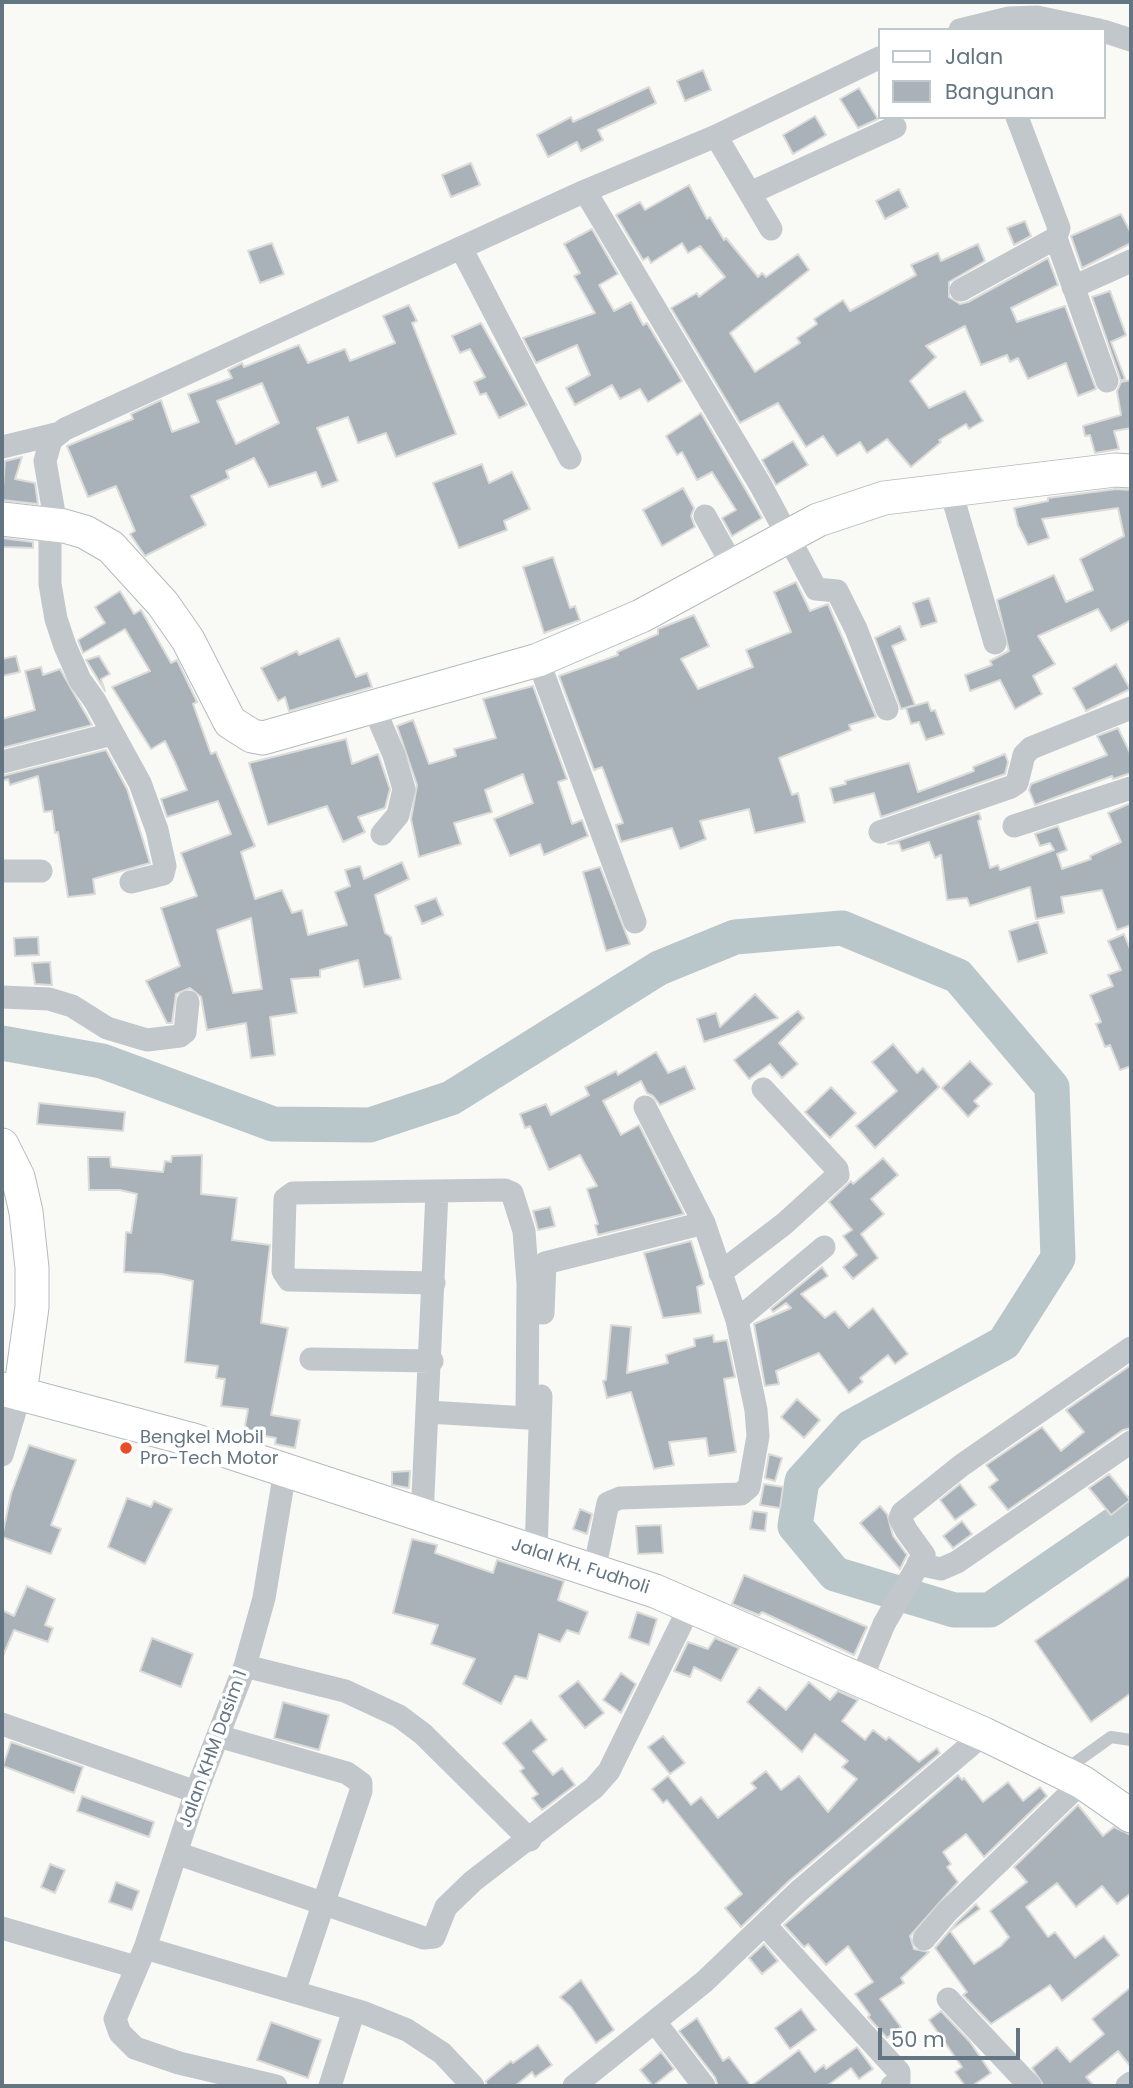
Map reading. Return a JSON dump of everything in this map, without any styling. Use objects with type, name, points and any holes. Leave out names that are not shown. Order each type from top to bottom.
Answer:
[{"type":"main road","points":[[2,519],[85,532],[103,542],[143,579],[188,640],[222,712],[241,730],[263,738],[538,660],[641,616],[818,520],[884,498],[950,488],[1115,470],[1131,471]]},
{"type":"main road","points":[[2,1145],[18,1177],[26,1212],[32,1268],[32,1307],[11,1392]]},
{"type":"main road","name":"Jalal KH. Fudholi","points":[[11,1392],[193,1440],[690,1606],[984,1734],[1072,1777],[1131,1816]]},
{"type":"street","points":[[973,28],[1037,17],[1091,28]]},
{"type":"street","points":[[1105,31],[1131,40]]},
{"type":"street","points":[[2,447],[56,434],[585,191],[716,136],[878,58]]},
{"type":"street","points":[[1018,119],[1060,225],[1056,238],[1107,381]]},
{"type":"street","points":[[750,193],[895,127]]},
{"type":"street","points":[[716,136],[771,229]]},
{"type":"street","points":[[585,191],[755,475],[816,589],[836,591],[856,629],[887,709]]},
{"type":"street","points":[[961,290],[1056,238]]},
{"type":"street","points":[[461,248],[570,457]]},
{"type":"street","points":[[1073,287],[1131,261]]},
{"type":"street","points":[[56,434],[46,450],[45,461],[53,525],[50,584],[56,619],[80,680],[147,800],[165,866],[160,876],[131,882]]},
{"type":"street","points":[[950,488],[995,643]]},
{"type":"street","points":[[705,516],[733,566]]},
{"type":"street","points":[[538,660],[635,922]]},
{"type":"street","points":[[374,708],[394,755],[404,789],[398,815],[382,834]]},
{"type":"street","points":[[880,832],[1011,787],[1017,783],[1024,755],[1031,748],[1131,708]]},
{"type":"street","points":[[2,761],[112,734]]},
{"type":"street","points":[[1014,826],[1131,788]]},
{"type":"street","points":[[2,871],[41,871]]},
{"type":"street","points":[[2,997],[49,999],[72,1006],[107,1028],[147,1040],[180,1036],[185,1032],[188,1002]]},
{"type":"street","points":[[720,1273],[784,1224],[838,1175],[837,1169],[763,1089]]},
{"type":"street","points":[[594,1572],[608,1503],[620,1498],[741,1494],[749,1487],[758,1437],[756,1410],[737,1320],[704,1223],[645,1107]]},
{"type":"street","points":[[428,1412],[527,1418],[528,1284],[524,1231],[514,1198],[505,1190],[293,1193],[285,1199],[283,1270],[289,1280],[434,1283]]},
{"type":"street","points":[[422,1517],[432,1361],[438,1192]]},
{"type":"street","points":[[536,1553],[545,1263],[704,1223]]},
{"type":"street","points":[[737,1320],[824,1248]]},
{"type":"street","points":[[862,1680],[884,1624],[923,1552],[906,1530],[900,1518],[902,1513],[962,1465],[1131,1348]]},
{"type":"street","points":[[311,1359],[432,1361]]},
{"type":"street","points":[[2,1455],[11,1392]]},
{"type":"street","points":[[913,1572],[941,1569],[957,1562],[1131,1442]]},
{"type":"street","name":"Jalan KHM Dasim 1","points":[[266,2085],[179,2063],[135,2048],[120,2033],[115,2019],[140,1958],[196,1792],[246,1667],[264,1598],[285,1471]]},
{"type":"street","points":[[176,1853],[429,1938],[436,1933],[446,1907],[473,1881],[530,1840],[594,1788],[609,1771],[690,1606]]},
{"type":"street","points":[[246,1667],[345,1691],[399,1717],[433,1743],[530,1840]]},
{"type":"street","points":[[2,1724],[196,1792]]},
{"type":"street","points":[[574,2086],[655,2022],[765,1925],[799,1891],[984,1734]]},
{"type":"street","points":[[218,1736],[352,1775],[361,1783],[361,1791],[294,1992]]},
{"type":"street","points":[[924,1939],[1072,1777]]},
{"type":"street","points":[[765,1925],[899,2072],[899,2081],[892,2086]]},
{"type":"street","points":[[2,1928],[294,1992],[354,2010],[407,2029],[428,2041],[473,2086]]},
{"type":"street","points":[[948,1999],[1030,2086]]},
{"type":"street","points":[[330,2086],[354,2010]]},
{"type":"street","points":[[655,2022],[704,2086]]},
{"type":"lane","points":[[1072,1777],[1111,1737],[1131,1740]]},
{"type":"building","points":[[703,70],[711,90],[685,101],[677,81]]},
{"type":"building","points":[[649,87],[656,103],[598,130],[603,140],[581,151],[577,142],[548,157],[537,135],[571,117],[573,122]]},
{"type":"building","points":[[859,88],[878,119],[858,128],[840,99]]},
{"type":"building","points":[[815,116],[826,135],[793,154],[783,135]]},
{"type":"building","points":[[471,163],[480,185],[451,197],[442,175]]},
{"type":"building","points":[[689,185],[707,219],[710,217],[724,240],[726,238],[758,277],[762,273],[766,277],[798,254],[809,270],[730,333],[755,372],[800,343],[797,338],[817,324],[814,319],[843,300],[850,311],[916,275],[911,265],[938,253],[941,261],[978,244],[985,261],[949,282],[949,297],[960,304],[968,302],[1048,258],[1058,285],[1011,308],[1017,322],[1065,306],[1096,389],[1078,396],[1066,363],[1028,379],[1018,358],[1010,362],[1007,355],[981,365],[965,326],[926,346],[936,357],[910,381],[929,408],[965,391],[983,421],[969,429],[966,424],[939,440],[941,442],[911,467],[887,439],[867,453],[860,442],[837,456],[823,436],[806,447],[778,403],[740,423],[671,308],[697,293],[699,297],[725,277],[700,246],[688,253],[682,243],[651,263],[648,257],[643,260],[616,215],[640,202],[645,210]]},
{"type":"building","points":[[899,189],[908,207],[885,219],[876,201]]},
{"type":"building","points":[[1121,214],[1131,233],[1131,243],[1082,268],[1071,236]]},
{"type":"building","points":[[1025,221],[1031,236],[1014,245],[1007,228]]},
{"type":"building","points":[[592,229],[618,274],[599,285],[614,311],[631,302],[643,325],[647,323],[682,381],[648,402],[640,389],[620,399],[612,385],[575,405],[566,388],[590,375],[577,345],[536,363],[523,338],[595,313],[574,276],[580,273],[564,244]]},
{"type":"building","points":[[272,243],[284,274],[260,283],[248,251]]},
{"type":"building","points":[[1110,291],[1126,335],[1111,342],[1125,379],[1121,381],[1092,297]]},
{"type":"building","points":[[409,305],[417,321],[412,323],[456,434],[396,457],[386,433],[358,443],[348,417],[317,428],[338,481],[322,487],[316,472],[269,487],[254,458],[226,471],[229,478],[191,496],[206,525],[145,556],[130,534],[135,531],[116,486],[88,497],[67,446],[133,419],[131,414],[161,400],[172,432],[199,422],[188,394],[232,378],[228,370],[242,363],[244,367],[299,345],[308,363],[345,349],[350,361],[395,343],[383,316]],"holes":[[[262,383],[279,423],[236,444],[217,401]]]},
{"type":"building","points":[[481,323],[527,405],[499,418],[486,393],[480,395],[474,382],[485,377],[470,349],[460,353],[452,336]]},
{"type":"building","points":[[1131,380],[1131,428],[1114,431],[1119,449],[1095,453],[1090,435],[1085,436],[1083,426],[1121,415],[1117,391],[1121,382]]},
{"type":"building","points":[[701,413],[762,518],[732,536],[722,518],[736,510],[712,472],[697,480],[682,452],[677,455],[666,436]]},
{"type":"building","points":[[793,441],[808,465],[776,485],[762,460]]},
{"type":"building","points":[[22,457],[15,479],[35,483],[38,504],[2,500],[5,461]]},
{"type":"building","points":[[482,464],[489,483],[512,472],[530,509],[504,521],[507,530],[459,548],[433,483]]},
{"type":"building","points":[[683,488],[694,508],[691,516],[695,527],[662,546],[643,510]]},
{"type":"building","points":[[1116,489],[1131,490],[1131,620],[1111,631],[1098,609],[1038,636],[1055,664],[1033,676],[1042,694],[1015,709],[1000,680],[970,691],[965,675],[992,665],[990,661],[1009,651],[997,600],[1054,575],[1066,602],[1093,590],[1080,559],[1124,536],[1118,508],[1042,519],[1049,538],[1028,545],[1018,525],[1014,508],[1048,501],[1048,498]]},
{"type":"building","points":[[2,538],[33,542],[33,548],[2,547]]},
{"type":"building","points":[[553,557],[570,608],[575,606],[580,620],[544,633],[523,567]]},
{"type":"building","points":[[796,582],[810,611],[828,604],[876,717],[849,725],[851,730],[779,758],[792,795],[798,793],[805,822],[755,833],[749,809],[700,821],[706,839],[680,849],[672,828],[621,842],[616,825],[623,823],[604,772],[602,767],[594,770],[559,676],[618,655],[617,652],[658,634],[658,629],[694,615],[709,646],[681,659],[698,689],[753,667],[746,650],[791,632],[774,592]]},
{"type":"building","points":[[120,591],[134,614],[141,610],[171,663],[177,660],[197,702],[193,704],[211,754],[216,752],[255,846],[241,852],[255,899],[282,890],[292,913],[302,910],[308,935],[347,925],[335,892],[350,886],[345,870],[360,866],[364,879],[402,862],[409,879],[375,895],[385,933],[391,937],[401,979],[364,987],[358,960],[320,970],[320,977],[291,979],[297,1013],[270,1017],[275,1055],[251,1058],[246,1023],[207,1030],[201,997],[190,988],[176,994],[172,1023],[167,1023],[146,981],[180,966],[161,908],[197,896],[181,853],[231,834],[218,801],[167,817],[161,799],[187,790],[165,741],[151,749],[112,687],[150,671],[125,629],[83,653],[78,640],[105,623],[95,607]],"holes":[[[251,918],[262,989],[233,993],[217,930]]]},
{"type":"building","points":[[929,598],[937,622],[921,627],[913,603]]},
{"type":"building","points":[[900,626],[906,640],[892,646],[915,705],[901,709],[875,638]]},
{"type":"building","points":[[339,638],[356,677],[367,673],[372,687],[289,711],[285,697],[278,701],[261,668],[297,651],[299,655]]},
{"type":"building","points":[[16,656],[20,672],[2,676],[2,659]]},
{"type":"building","points":[[99,656],[110,674],[101,679],[105,691],[86,660]]},
{"type":"building","points":[[1116,664],[1130,689],[1086,711],[1073,688]]},
{"type":"building","points":[[41,667],[43,675],[60,669],[92,725],[2,748],[2,719],[35,710],[25,671]]},
{"type":"building","points":[[533,686],[567,779],[558,782],[572,824],[582,820],[588,836],[544,855],[540,844],[510,856],[494,819],[533,803],[523,774],[485,790],[492,812],[454,823],[461,844],[419,857],[411,819],[417,785],[397,726],[413,720],[429,764],[456,756],[454,749],[496,738],[483,699]]},
{"type":"building","points":[[928,702],[931,711],[935,710],[944,734],[926,740],[919,722],[911,724],[906,708]]},
{"type":"building","points":[[1118,728],[1131,755],[1131,773],[1113,779],[1112,776],[1035,805],[1029,790],[1031,784],[1107,755],[1097,736]]},
{"type":"building","points":[[346,739],[352,764],[378,754],[390,789],[385,808],[358,817],[365,832],[343,842],[327,806],[268,825],[249,763]]},
{"type":"building","points":[[106,750],[127,789],[150,863],[93,879],[95,894],[68,897],[58,832],[55,833],[52,811],[44,812],[38,776],[10,785],[8,779],[2,781],[2,776]]},
{"type":"building","points":[[1005,754],[1008,762],[1005,774],[881,817],[874,793],[834,803],[830,788],[846,784],[845,781],[909,763],[918,792],[974,771],[973,767]]},
{"type":"building","points":[[1131,803],[1131,925],[1117,930],[1102,890],[1061,897],[1064,913],[1036,919],[1030,887],[970,906],[967,898],[947,900],[941,855],[935,858],[929,842],[902,851],[899,843],[888,844],[979,813],[981,819],[978,821],[990,868],[998,865],[1000,870],[1054,850],[1050,843],[1040,846],[1035,834],[1058,826],[1067,850],[1057,854],[1062,869],[1091,859],[1090,856],[1121,842],[1108,813]]},
{"type":"building","points":[[600,867],[630,944],[606,951],[583,872]]},
{"type":"building","points":[[436,898],[443,915],[422,924],[415,906]]},
{"type":"building","points":[[1038,922],[1047,953],[1018,962],[1009,931]]},
{"type":"building","points":[[1124,934],[1131,951],[1131,1066],[1120,1070],[1110,1045],[1105,1047],[1096,1024],[1101,1022],[1090,995],[1113,986],[1108,975],[1121,970],[1108,941]]},
{"type":"building","points":[[38,937],[39,955],[15,956],[14,938]]},
{"type":"building","points":[[50,962],[52,985],[35,984],[32,963]]},
{"type":"building","points":[[755,994],[778,1018],[704,1042],[697,1019],[716,1013],[720,1027]]},
{"type":"building","points":[[798,1011],[804,1018],[779,1043],[798,1064],[782,1078],[770,1064],[749,1079],[734,1060]]},
{"type":"building","points":[[893,1044],[917,1073],[923,1068],[939,1087],[875,1148],[856,1126],[897,1091],[872,1062]]},
{"type":"building","points":[[656,1052],[668,1073],[685,1066],[695,1089],[660,1105],[647,1093],[641,1081],[603,1101],[621,1135],[639,1125],[684,1214],[598,1235],[595,1225],[598,1224],[587,1189],[597,1186],[580,1155],[549,1170],[530,1126],[525,1128],[520,1114],[546,1104],[551,1115],[589,1095],[585,1087],[616,1071],[618,1075]]},
{"type":"building","points":[[970,1061],[992,1084],[974,1101],[979,1106],[968,1117],[942,1088]]},
{"type":"building","points":[[831,1087],[856,1113],[830,1138],[805,1112]]},
{"type":"building","points":[[39,1103],[125,1112],[123,1131],[37,1124]]},
{"type":"building","points":[[202,1155],[201,1194],[237,1198],[232,1240],[270,1245],[261,1323],[288,1328],[271,1415],[300,1420],[295,1448],[275,1444],[276,1438],[244,1432],[248,1409],[221,1406],[225,1379],[216,1378],[218,1366],[185,1362],[193,1281],[162,1274],[124,1272],[126,1232],[131,1233],[137,1194],[120,1190],[89,1190],[88,1157],[110,1157],[111,1167],[163,1172],[165,1161],[171,1162],[172,1156]]},
{"type":"building","points":[[883,1158],[898,1175],[871,1199],[884,1214],[861,1234],[878,1258],[853,1279],[843,1267],[857,1255],[843,1236],[852,1230],[829,1202],[851,1181],[853,1184]]},
{"type":"building","points":[[550,1207],[555,1226],[538,1230],[533,1211]]},
{"type":"building","points":[[691,1241],[704,1284],[697,1287],[701,1313],[663,1318],[644,1253]]},
{"type":"building","points":[[822,1267],[828,1276],[801,1294],[825,1318],[835,1311],[849,1328],[873,1308],[908,1354],[895,1364],[888,1355],[860,1378],[863,1382],[849,1393],[819,1353],[776,1371],[779,1384],[765,1386],[754,1324],[791,1308],[786,1303],[773,1312],[771,1309]]},
{"type":"building","points":[[611,1325],[631,1327],[627,1373],[668,1363],[666,1355],[695,1346],[694,1339],[713,1335],[714,1342],[727,1340],[735,1377],[724,1379],[736,1452],[709,1456],[706,1438],[669,1442],[674,1465],[654,1469],[631,1392],[607,1398],[603,1381],[606,1380]]},
{"type":"building","points":[[1131,1365],[1131,1428],[1123,1430],[1008,1510],[989,1487],[998,1480],[986,1465],[1042,1427],[1061,1451],[1084,1432],[1066,1410]]},
{"type":"building","points":[[797,1399],[820,1420],[804,1438],[781,1417]]},
{"type":"building","points":[[29,1445],[76,1460],[51,1525],[61,1529],[51,1554],[2,1537],[11,1494]]},
{"type":"building","points":[[769,1454],[782,1458],[775,1481],[765,1478]]},
{"type":"building","points":[[410,1471],[409,1488],[392,1485],[392,1472]]},
{"type":"building","points":[[1109,1474],[1130,1500],[1111,1515],[1089,1488]]},
{"type":"building","points":[[764,1484],[783,1487],[780,1508],[760,1505]]},
{"type":"building","points":[[960,1484],[976,1505],[955,1520],[940,1500]]},
{"type":"building","points":[[127,1498],[151,1507],[154,1501],[172,1509],[145,1564],[108,1547]]},
{"type":"building","points":[[880,1506],[887,1514],[893,1536],[907,1555],[900,1569],[860,1523]]},
{"type":"building","points":[[580,1509],[592,1514],[587,1534],[573,1529]]},
{"type":"building","points":[[753,1511],[767,1513],[765,1531],[750,1529]]},
{"type":"building","points":[[962,1521],[972,1534],[953,1548],[943,1536]]},
{"type":"building","points":[[661,1525],[663,1553],[638,1554],[636,1526]]},
{"type":"building","points":[[412,1539],[437,1545],[435,1553],[493,1573],[497,1560],[564,1581],[558,1600],[588,1612],[579,1634],[567,1630],[560,1642],[539,1634],[527,1679],[515,1676],[501,1704],[463,1684],[475,1659],[431,1644],[438,1625],[393,1613]]},
{"type":"building","points":[[744,1575],[867,1627],[854,1655],[762,1612],[759,1615],[732,1604]]},
{"type":"building","points":[[1131,1575],[1131,1693],[1091,1722],[1035,1641]]},
{"type":"building","points":[[27,1586],[55,1599],[45,1625],[53,1628],[48,1642],[14,1630],[2,1658],[2,1610],[14,1616]]},
{"type":"building","points":[[637,1612],[657,1619],[649,1645],[629,1638]]},
{"type":"building","points":[[152,1638],[193,1654],[181,1687],[140,1671]]},
{"type":"building","points":[[715,1638],[739,1648],[721,1681],[694,1667],[690,1677],[674,1671],[688,1642],[708,1649]]},
{"type":"building","points":[[621,1673],[636,1684],[621,1713],[603,1700]]},
{"type":"building","points":[[578,1681],[604,1713],[585,1728],[559,1696]]},
{"type":"building","points":[[809,1682],[830,1700],[838,1691],[858,1700],[842,1721],[865,1740],[873,1730],[886,1740],[889,1737],[919,1762],[937,1748],[940,1753],[790,1880],[741,1927],[725,1908],[742,1894],[667,1800],[663,1803],[652,1789],[668,1776],[691,1805],[701,1797],[718,1818],[756,1788],[751,1783],[766,1771],[781,1790],[799,1776],[828,1812],[857,1779],[842,1767],[848,1761],[815,1734],[802,1752],[747,1702],[759,1687],[786,1710]]},
{"type":"building","points":[[283,1702],[329,1715],[319,1750],[274,1738]]},
{"type":"building","points":[[531,1720],[547,1740],[533,1751],[553,1775],[562,1768],[575,1785],[542,1810],[532,1798],[538,1794],[520,1771],[524,1768],[503,1743]]},
{"type":"building","points":[[663,1736],[685,1763],[670,1774],[648,1747]]},
{"type":"building","points":[[11,1742],[83,1767],[74,1793],[3,1766]]},
{"type":"building","points":[[958,1775],[962,1780],[964,1778],[983,1802],[1008,1782],[1023,1801],[1040,1787],[1047,1796],[984,1857],[966,1834],[943,1852],[951,1864],[947,1867],[958,1882],[910,1936],[914,1949],[929,1952],[901,1978],[904,1983],[880,1999],[901,2027],[887,2038],[868,2017],[870,2015],[855,1994],[873,1982],[848,1946],[826,1965],[808,1944],[804,1947],[784,1925]]},
{"type":"building","points":[[82,1796],[154,1822],[149,1837],[77,1811]]},
{"type":"building","points":[[1078,1805],[1103,1836],[1114,1827],[1131,1835],[1131,1893],[1117,1904],[1102,1886],[1076,1907],[1057,1883],[1026,1907],[1048,1937],[1055,1932],[1075,1958],[1104,1936],[1119,1955],[1062,2001],[1050,1985],[991,2024],[963,1995],[967,1992],[935,1948],[957,1922],[976,1904],[980,1909],[950,1931],[974,1964],[1001,1946],[1009,1937],[990,1911],[1027,1882],[1014,1867]]},
{"type":"building","points":[[50,1864],[65,1870],[55,1893],[41,1887]]},
{"type":"building","points":[[116,1882],[139,1891],[132,1910],[109,1902]]},
{"type":"building","points":[[764,1944],[778,1961],[762,1974],[749,1958]]},
{"type":"building","points":[[581,1980],[614,2030],[596,2043],[571,2007],[560,1997]]},
{"type":"building","points":[[1131,1987],[1131,2067],[1118,2051],[1086,2077],[1094,2086],[1044,2086],[1032,2068],[1057,2047],[1070,2062],[1104,2034],[1092,2019]]},
{"type":"building","points":[[801,2009],[816,2030],[790,2049],[775,2028]]},
{"type":"building","points":[[941,2011],[970,2042],[991,2073],[972,2086],[965,2086],[955,2072],[962,2067],[929,2020]]},
{"type":"building","points":[[697,2018],[723,2061],[729,2057],[751,2086],[718,2086],[715,2077],[679,2031]]},
{"type":"building","points":[[271,2022],[321,2040],[308,2078],[257,2060]]},
{"type":"building","points":[[538,2045],[552,2065],[535,2077],[532,2072],[515,2086],[487,2086],[486,2081],[511,2061],[513,2063]]},
{"type":"building","points":[[857,2047],[873,2069],[859,2079],[851,2068],[827,2086],[751,2086],[799,2050],[815,2072],[824,2065],[826,2069]]},
{"type":"building","points":[[661,2052],[674,2069],[653,2086],[640,2070]]},
{"type":"waterway","points":[[2,1043],[102,1061],[273,1124],[370,1125],[451,1098],[659,968],[735,937],[842,928],[958,976],[1052,1087],[1058,1258],[1004,1343],[851,1427],[802,1481],[795,1526],[835,1574],[954,1610],[990,1610],[1131,1513]]},
{"type":"place","name":"Bengkel Mobil Pro-Tech Motor","points":[[126,1448]]}]
